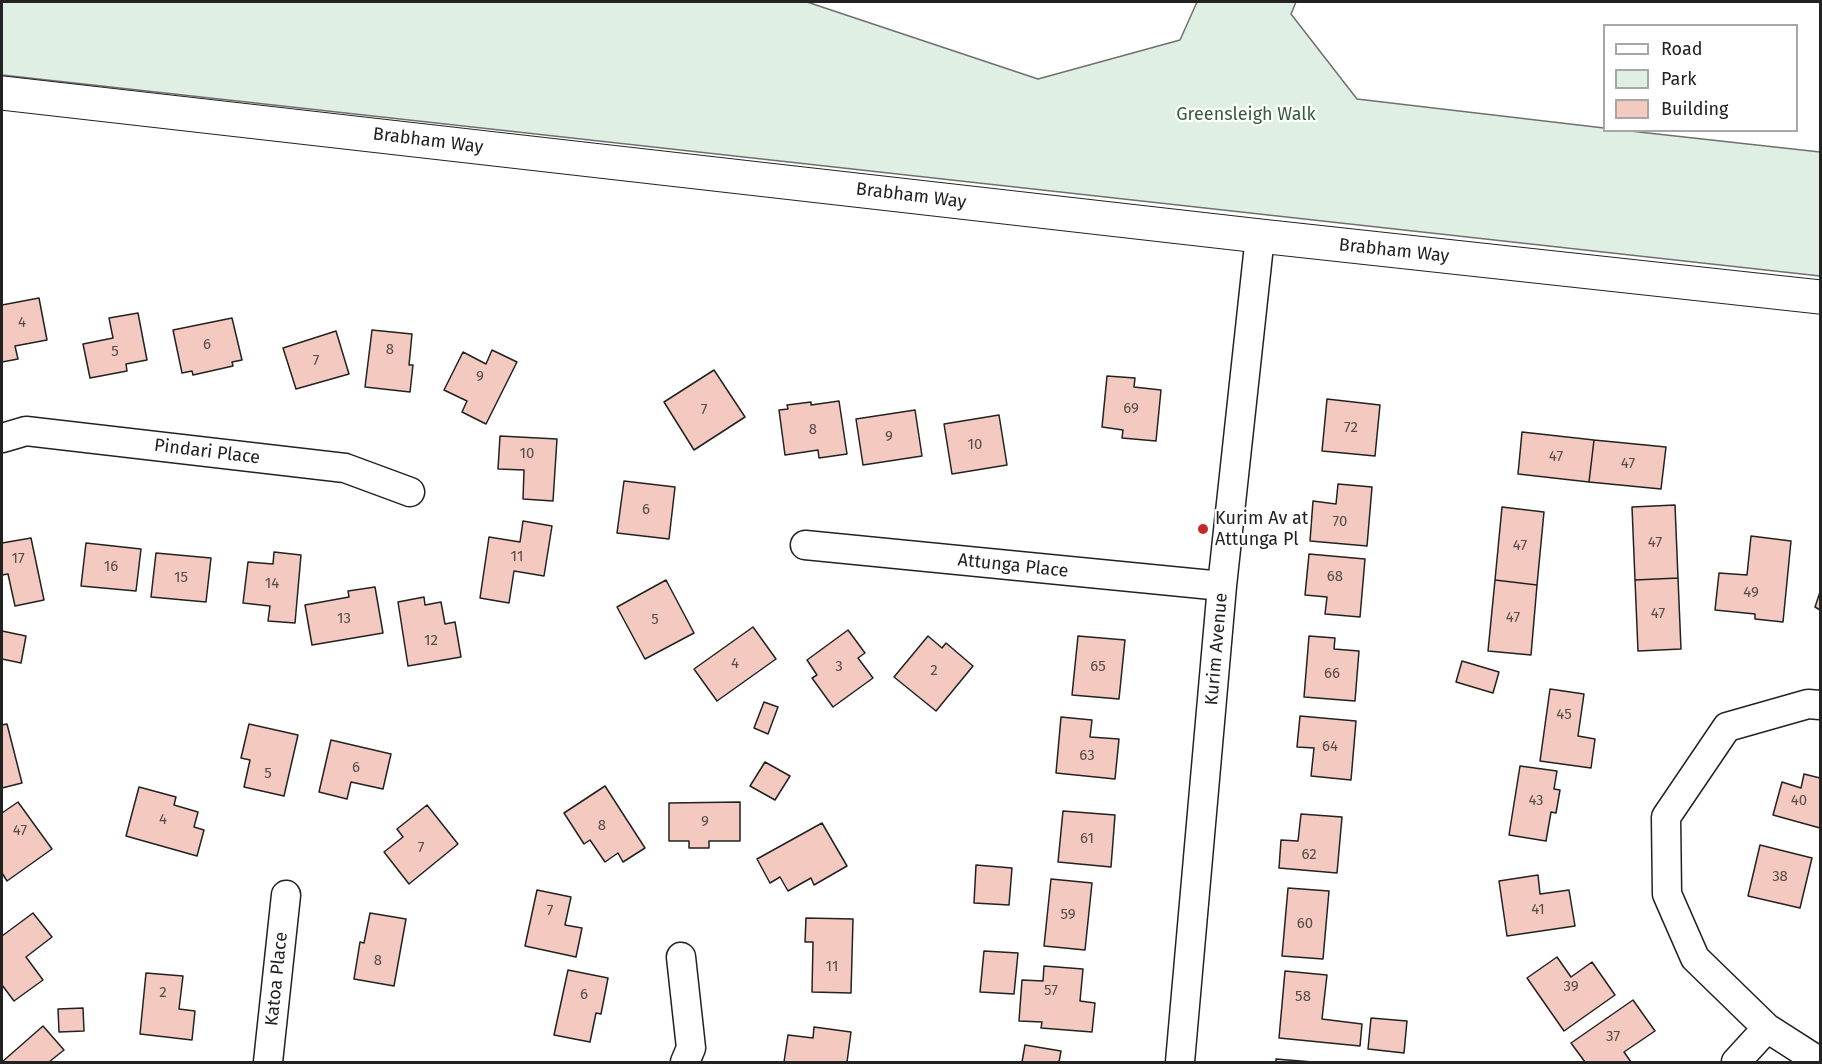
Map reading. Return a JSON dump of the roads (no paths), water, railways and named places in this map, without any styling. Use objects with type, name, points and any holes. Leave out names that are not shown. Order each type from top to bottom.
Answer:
[{"type":"main road","name":"Brabham Way","points":[[2,93],[1260,236],[1821,297]]},
{"type":"street","name":"Kurim Avenue","points":[[1180,1062],[1222,586],[1260,236]]},
{"type":"street","name":"Pindari Place","points":[[2,438],[26,431],[345,468],[410,492]]},
{"type":"street","name":"Attunga Place","points":[[805,546],[1222,586]]},
{"type":"street","points":[[1820,1062],[1767,1028],[1695,958],[1667,894],[1666,817],[1727,727],[1808,704],[1821,705]]},
{"type":"street","name":"Katoa Place","points":[[268,1062],[286,895]]},
{"type":"street","points":[[681,957],[691,1048],[685,1062]]},
{"type":"street","points":[[1736,1062],[1767,1028]]},
{"type":"place","name":"Kurim Av at Attunga Pl","points":[[1203,529]]},
{"type":"park label","name":"Greensleigh Walk","points":[[1246,115]]}]
